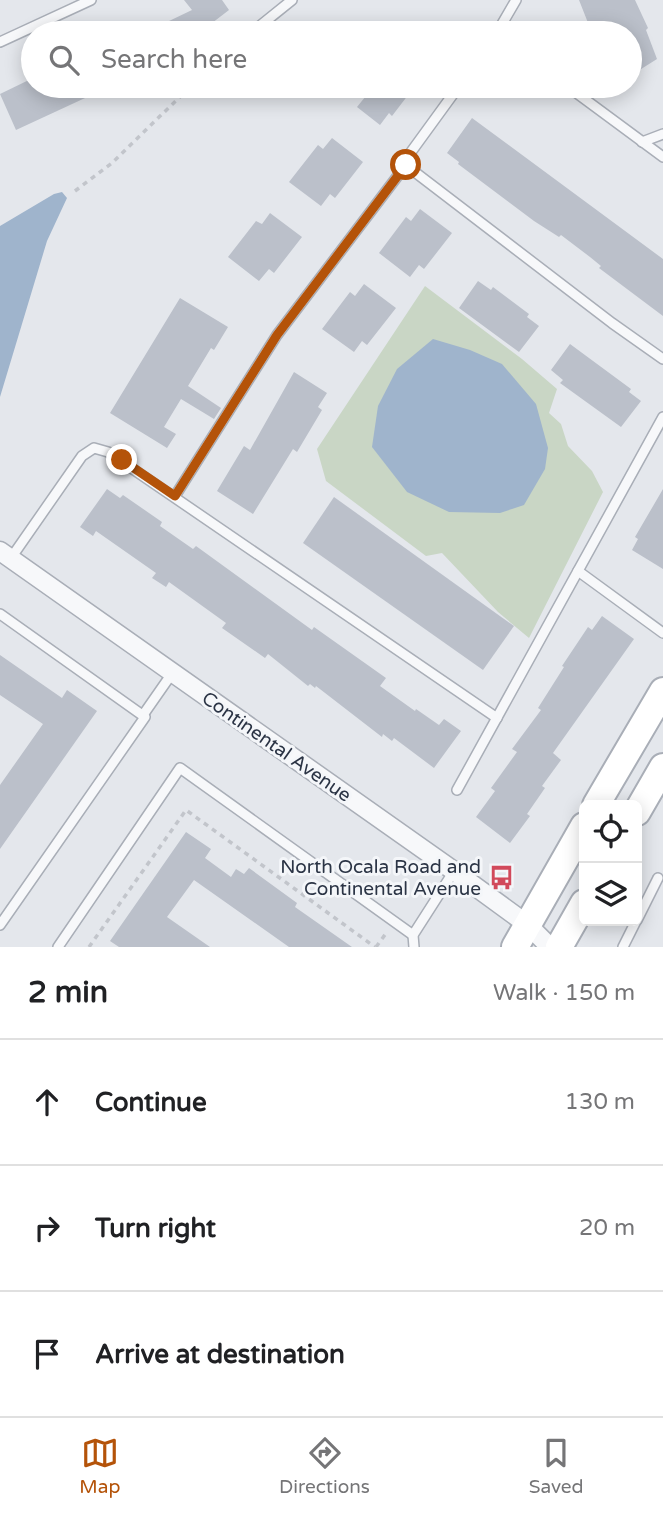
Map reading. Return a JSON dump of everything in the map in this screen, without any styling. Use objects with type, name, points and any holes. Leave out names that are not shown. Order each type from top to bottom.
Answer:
[{"type":"main road","points":[[599,800],[663,691]]},
{"type":"main road","points":[[642,803],[663,767]]},
{"type":"main road","points":[[521,936],[579,835]]},
{"type":"main road","points":[[559,947],[579,912]]},
{"type":"street","name":"Continental Avenue","points":[[6,554],[454,871],[521,936],[550,947]]},
{"type":"lane","points":[[46,21],[91,0]]},
{"type":"lane","points":[[266,21],[292,0]]},
{"type":"lane","points":[[504,21],[516,0]]},
{"type":"lane","points":[[0,42],[21,32]]},
{"type":"lane","points":[[449,98],[403,163],[663,359]]},
{"type":"lane","points":[[583,98],[663,157]]},
{"type":"lane","points":[[642,142],[663,134]]},
{"type":"lane","points":[[175,496],[277,335],[406,165]]},
{"type":"lane","points":[[457,790],[663,417]]},
{"type":"lane","points":[[6,554],[82,456],[94,448],[122,460],[497,718]]},
{"type":"lane","points":[[578,571],[663,633]]},
{"type":"lane","points":[[0,614],[143,715]]},
{"type":"lane","points":[[0,925],[145,717],[143,715],[173,672]]},
{"type":"lane","points":[[58,947],[180,768],[413,935]]},
{"type":"lane","points":[[414,947],[413,935],[454,871]]},
{"type":"lane","points":[[642,909],[658,878]]},
{"type":"lane","points":[[623,947],[633,926]]},
{"type":"path","points":[[75,191],[112,163],[179,98]]},
{"type":"path","points":[[89,947],[186,810],[375,947]]},
{"type":"green space","points":[[425,286],[522,359],[557,389],[549,413],[561,424],[568,446],[592,471],[603,492],[529,638],[498,612],[442,553],[426,556],[326,481],[317,449]]},
{"type":"water","points":[[62,192],[67,198],[47,241],[0,397],[0,226]]},
{"type":"water","points":[[433,339],[470,350],[502,364],[536,404],[548,448],[545,469],[524,505],[500,513],[449,512],[407,492],[372,447],[378,406],[397,369]]},
{"type":"building","points":[[184,0],[222,0],[229,10],[215,21],[169,21],[192,10]]},
{"type":"building","points":[[579,0],[635,0],[648,28],[646,30],[657,59],[642,68],[642,21],[587,21]]},
{"type":"building","points":[[21,84],[21,98],[85,98],[16,130],[0,94]]},
{"type":"building","points":[[364,98],[406,98],[392,116],[389,113],[380,125],[357,107]]},
{"type":"building","points":[[472,118],[663,259],[663,316],[599,268],[601,266],[561,235],[559,237],[534,221],[447,153]]},
{"type":"building","points":[[332,138],[363,162],[335,198],[330,194],[321,206],[289,182],[318,145],[323,149]]},
{"type":"building","points":[[420,209],[452,233],[424,269],[419,265],[410,277],[379,253],[406,217],[411,221]]},
{"type":"building","points":[[270,213],[302,237],[274,273],[269,269],[259,281],[228,257],[256,221],[262,224]]},
{"type":"building","points":[[478,281],[491,290],[493,287],[529,314],[527,317],[539,326],[519,352],[459,308]]},
{"type":"building","points":[[364,284],[396,308],[367,345],[362,341],[354,352],[322,329],[350,292],[355,296]]},
{"type":"building","points":[[180,298],[228,327],[214,350],[211,348],[188,386],[221,408],[214,419],[181,399],[164,427],[176,434],[167,448],[110,413]]},
{"type":"building","points":[[570,344],[631,389],[629,392],[641,401],[621,427],[560,383],[563,380],[551,370]]},
{"type":"building","points":[[294,372],[327,393],[318,407],[322,410],[297,452],[293,449],[253,514],[217,491],[244,446],[250,450]]},
{"type":"building","points":[[107,489],[120,498],[123,495],[162,522],[160,526],[193,549],[196,546],[312,630],[314,627],[386,678],[380,686],[415,711],[416,709],[439,725],[444,719],[461,731],[434,768],[394,738],[392,741],[383,734],[382,737],[316,686],[308,686],[268,654],[265,658],[222,628],[226,623],[169,582],[166,587],[152,578],[156,573],[96,531],[93,536],[80,527]]},
{"type":"building","points":[[663,489],[663,569],[632,550],[638,539],[635,537]]},
{"type":"building","points":[[334,497],[514,626],[483,670],[303,543]]},
{"type":"building","points":[[602,616],[634,639],[553,753],[561,760],[542,786],[545,788],[527,814],[530,816],[510,843],[476,817],[495,791],[491,788],[517,752],[512,749],[541,710],[538,708],[564,667],[562,666],[588,627],[592,630]]},
{"type":"building","points":[[0,655],[62,698],[67,690],[97,711],[0,849],[0,785],[43,724],[0,695]]},
{"type":"building","points":[[186,832],[211,849],[205,858],[231,877],[236,869],[244,874],[249,868],[297,903],[295,907],[352,947],[289,947],[194,880],[167,917],[210,947],[119,947],[110,941]]},
{"type":"place","name":"North Ocala Road and Continental Avenue","points":[[501,877]]},
{"type":"route","points":[[122,460],[175,496],[277,335],[406,165]]}]
